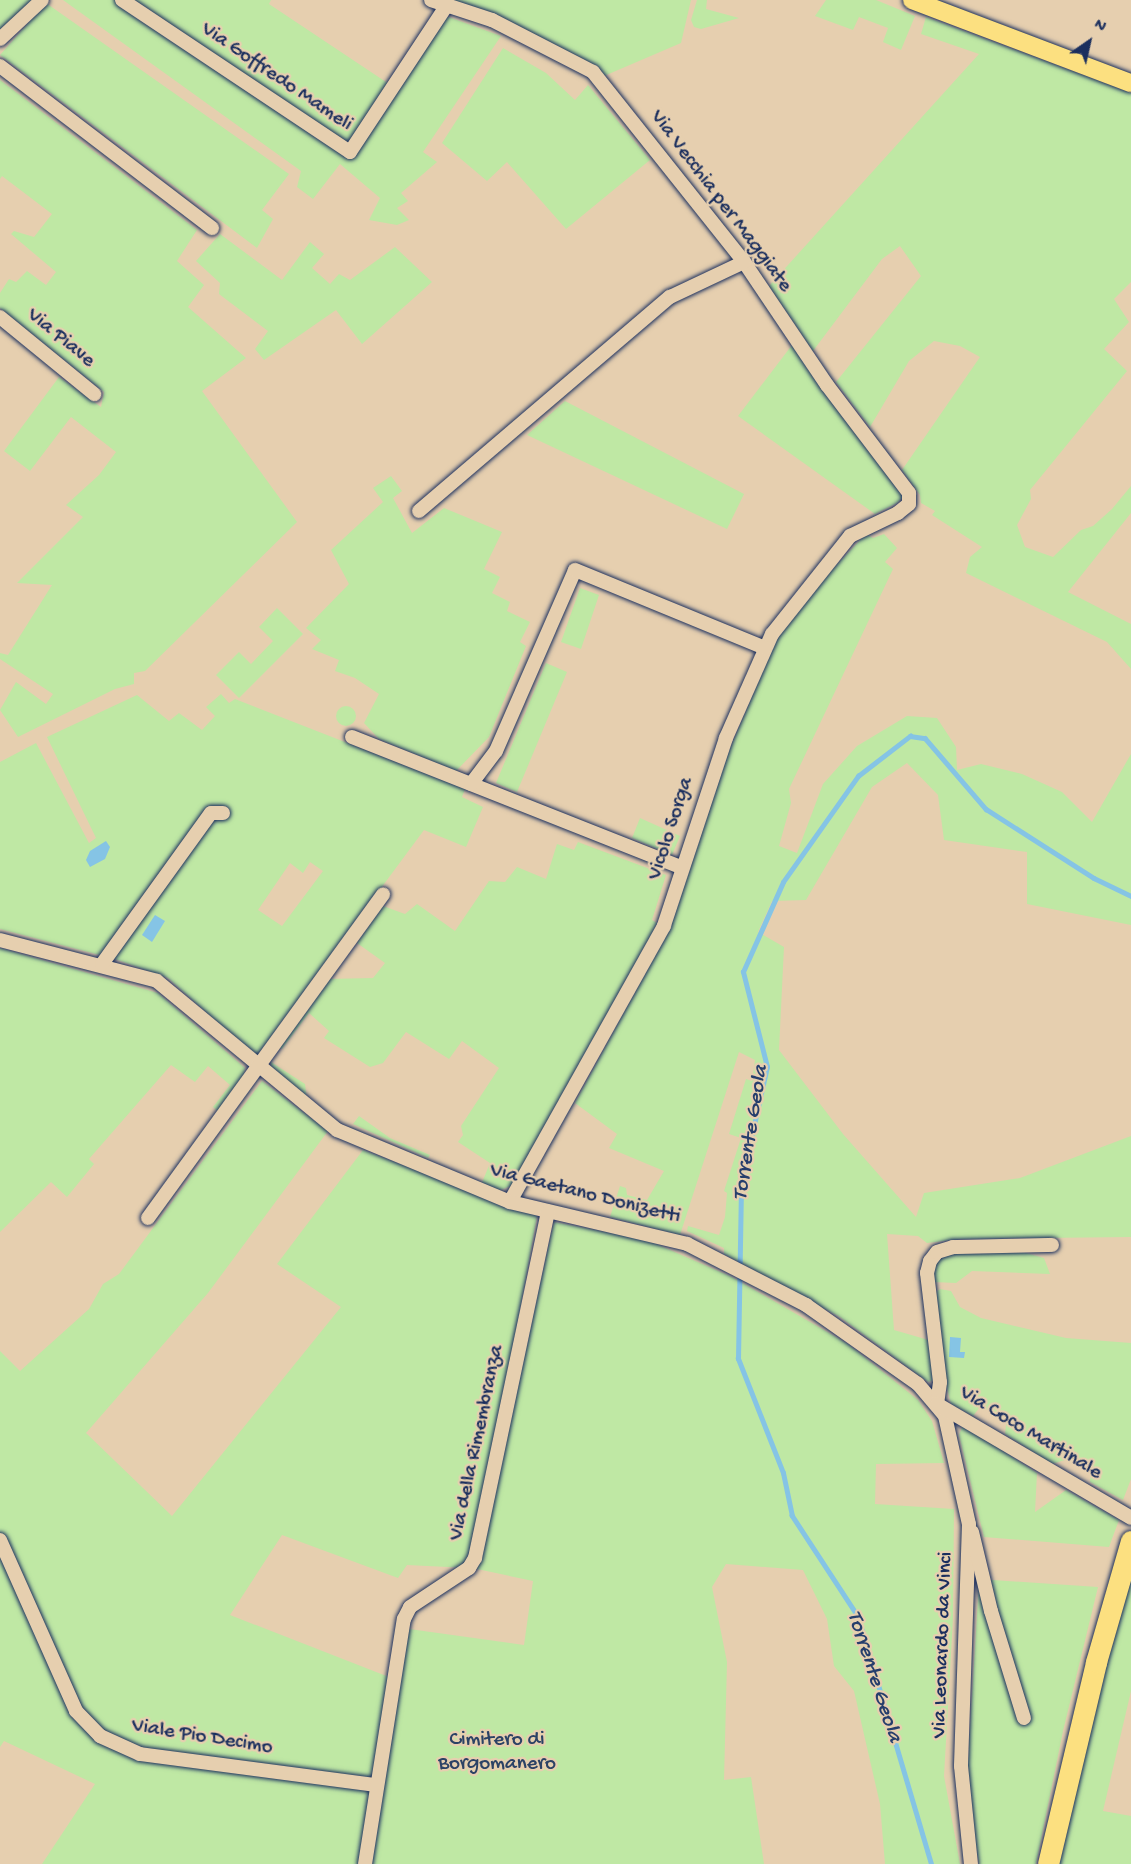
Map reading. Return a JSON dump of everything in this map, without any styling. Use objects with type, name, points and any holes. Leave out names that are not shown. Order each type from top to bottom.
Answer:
[{"type":"highway","points":[[1048,1864],[1116,1590],[1131,1541]]},
{"type":"main road","points":[[912,0],[1131,83]]},
{"type":"street","points":[[0,39],[42,0]]},
{"type":"street","name":"Via Goffredo Mameli","points":[[122,0],[350,152],[447,5]]},
{"type":"street","name":"Via Vecchia per Maggiate","points":[[432,0],[492,20],[593,72],[744,262],[827,385],[909,493],[909,504]]},
{"type":"street","points":[[0,66],[212,228]]},
{"type":"street","points":[[419,511],[670,297],[744,262]]},
{"type":"street","name":"Via Piave","points":[[0,317],[94,394]]},
{"type":"street","name":"Vicolo Sorga","points":[[510,1202],[640,974],[663,926],[726,738],[765,648],[809,584],[850,536],[909,504]]},
{"type":"street","points":[[471,784],[496,751],[574,570],[765,648]]},
{"type":"street","points":[[352,737],[681,867]]},
{"type":"street","points":[[102,964],[211,813],[223,813]]},
{"type":"street","points":[[148,1218],[382,894]]},
{"type":"street","name":"Via Gaetano Donizetti","points":[[0,940],[102,964],[157,981],[258,1068],[337,1130],[374,1149],[510,1202],[659,1235],[746,1272],[843,1328],[918,1384],[937,1404],[949,1429]]},
{"type":"street","name":"Via della Rimembranza","points":[[366,1864],[405,1614],[470,1568],[475,1558],[548,1212]]},
{"type":"street","points":[[937,1404],[940,1382],[927,1273],[930,1261],[937,1252],[953,1247],[1052,1245]]},
{"type":"street","name":"Via Coco Martinale","points":[[937,1404],[1131,1518]]},
{"type":"street","name":"Via Leonardo da Vinci","points":[[949,1429],[969,1524],[961,1766],[971,1864]]},
{"type":"street","points":[[969,1524],[1024,1718]]},
{"type":"street","name":"Viale Pio Decimo","points":[[0,1540],[76,1711],[100,1736],[140,1754],[377,1785]]},
{"type":"green space","points":[[0,0],[35,0],[0,35]]},
{"type":"green space","points":[[63,0],[271,0],[269,4],[389,84],[435,12],[501,36],[423,152],[437,162],[401,193],[408,201],[397,208],[409,220],[397,225],[369,220],[380,198],[340,164],[313,199],[297,187],[301,171]]},
{"type":"green space","points":[[447,0],[691,0],[681,43],[604,76]]},
{"type":"green space","points":[[697,0],[707,0],[706,9],[739,18],[701,29],[694,27],[691,20]]},
{"type":"green space","points":[[826,0],[876,0],[915,16],[901,50],[883,42],[888,28],[859,17],[853,30],[815,16]]},
{"type":"green space","points":[[46,3],[289,174],[262,210],[273,219],[257,248],[0,55]]},
{"type":"green space","points":[[926,17],[1131,93],[1131,282],[1114,299],[1129,322],[1104,349],[1127,371],[1030,490],[1031,499],[1017,525],[1025,547],[1053,557],[1081,530],[1093,526],[1112,509],[1131,486],[1131,513],[1068,592],[1131,624],[1131,669],[1107,642],[966,573],[970,557],[982,547],[932,515],[935,511],[921,503],[920,495],[902,470],[980,357],[960,346],[934,341],[909,361],[870,427],[836,382],[921,276],[900,246],[882,259],[813,351],[769,286],[979,54],[921,34]]},
{"type":"green space","points":[[503,48],[546,73],[575,100],[588,85],[650,160],[566,229],[507,162],[487,181],[442,143]]},
{"type":"green space","points":[[0,80],[197,230],[177,261],[204,285],[188,307],[246,358],[202,391],[297,522],[145,671],[134,673],[134,684],[115,689],[18,737],[0,710],[16,682],[46,704],[53,694],[0,659],[0,653],[8,655],[52,585],[17,583],[83,517],[66,505],[99,475],[116,452],[71,417],[30,471],[4,451],[59,377],[101,407],[104,392],[0,308],[0,293],[9,279],[16,282],[27,271],[46,285],[56,272],[11,234],[14,231],[34,237],[52,214],[2,176],[0,179]]},
{"type":"green space","points":[[220,234],[282,280],[310,242],[324,254],[312,268],[330,284],[339,274],[350,280],[395,247],[432,282],[362,344],[336,310],[264,360],[255,349],[268,331],[219,294],[220,283],[196,261]]},
{"type":"green space","points":[[792,345],[903,497],[897,503],[875,514],[738,416]]},
{"type":"green space","points":[[565,401],[744,494],[727,529],[527,435]]},
{"type":"green space","points":[[391,476],[402,491],[393,498],[412,533],[444,508],[502,532],[484,569],[500,577],[492,593],[510,602],[507,611],[530,622],[520,642],[526,646],[489,737],[456,771],[379,739],[364,723],[379,694],[355,678],[335,671],[339,660],[312,649],[321,640],[306,628],[349,584],[331,550],[383,502],[373,488]]},
{"type":"green space","points":[[866,534],[873,538],[884,534],[897,548],[885,562],[893,569],[789,789],[791,803],[779,846],[797,853],[823,784],[857,746],[907,716],[937,718],[956,747],[957,770],[981,764],[1022,774],[1062,792],[1092,822],[1131,754],[1131,925],[1027,904],[1027,852],[944,840],[938,795],[907,763],[872,787],[806,900],[772,901],[758,932],[784,947],[779,1050],[843,1134],[916,1217],[924,1193],[1020,1178],[1131,1136],[1131,1237],[961,1239],[927,1243],[918,1236],[887,1234],[894,1330],[932,1341],[937,1379],[928,1382],[840,1317],[724,1254],[724,1248],[687,1231],[688,1226],[719,1235],[725,1217],[727,1193],[724,1191],[741,1138],[729,1134],[746,1079],[752,1081],[755,1060],[739,1052],[680,1235],[610,1217],[620,1186],[626,1188],[627,1195],[647,1200],[664,1171],[609,1148],[617,1134],[575,1103],[671,926],[713,789],[779,633],[808,595]]},
{"type":"green space","points":[[580,588],[599,595],[581,649],[561,642]]},
{"type":"green space","points":[[277,608],[303,634],[239,698],[216,675],[239,652],[251,664],[273,641],[259,627]]},
{"type":"green space","points":[[546,663],[567,672],[517,792],[496,783]]},
{"type":"green space","points":[[221,694],[229,703],[235,699],[465,789],[462,797],[483,807],[466,847],[424,830],[256,1057],[168,978],[115,959],[0,929],[0,762],[36,743],[89,843],[96,838],[47,737],[137,695],[169,721],[179,713],[202,730],[215,716],[206,707]],"holes":[[[310,862],[323,871],[282,926],[258,910],[290,863],[303,873]]]},
{"type":"green space","points":[[346,706],[353,709],[356,716],[353,723],[346,726],[339,723],[336,716],[339,709]]},
{"type":"green space","points":[[640,818],[680,836],[672,855],[632,838]]},
{"type":"green space","points":[[578,842],[666,875],[652,920],[657,923],[635,970],[513,1185],[498,1191],[481,1185],[490,1163],[458,1142],[463,1135],[461,1126],[499,1068],[462,1041],[449,1059],[406,1032],[383,1063],[370,1067],[324,1038],[329,1031],[309,1013],[282,1049],[278,1046],[327,979],[373,978],[385,963],[357,943],[383,906],[405,914],[417,904],[455,931],[489,881],[505,882],[517,867],[546,879],[557,844],[574,850]]},
{"type":"green space","points":[[0,948],[158,993],[245,1068],[243,1081],[220,1113],[213,1107],[230,1085],[208,1066],[195,1082],[171,1065],[89,1159],[94,1164],[67,1197],[51,1182],[0,1232]]},
{"type":"green space","points":[[271,1062],[305,1084],[307,1099],[271,1069]]},
{"type":"green space","name":"Cimitero di Borgomanero","points":[[262,1081],[328,1131],[208,1293],[86,1433],[172,1516],[341,1307],[277,1264],[363,1150],[537,1216],[475,1558],[469,1568],[407,1565],[398,1578],[282,1535],[230,1615],[394,1679],[402,1628],[524,1645],[533,1581],[477,1569],[554,1222],[647,1240],[732,1277],[848,1344],[918,1400],[932,1421],[944,1463],[876,1464],[875,1504],[954,1509],[953,1618],[944,1776],[960,1864],[885,1864],[880,1804],[854,1691],[834,1666],[827,1619],[803,1570],[726,1564],[712,1587],[727,1662],[724,1780],[751,1777],[764,1864],[42,1864],[95,1784],[4,1741],[0,1747],[0,1351],[20,1371],[89,1309],[103,1284],[119,1274]]},
{"type":"green space","points":[[359,1116],[390,1138],[430,1155],[428,1158],[353,1124]]},
{"type":"green space","points":[[1023,1252],[1044,1258],[1050,1274],[972,1271],[956,1283],[933,1282],[932,1269],[937,1260],[949,1254]]},
{"type":"green space","points":[[940,1289],[951,1291],[960,1307],[981,1318],[1066,1338],[1131,1343],[1131,1479],[1123,1500],[1090,1482],[1091,1468],[1065,1460],[1052,1464],[1005,1434],[1007,1417],[980,1407],[973,1416],[951,1404],[945,1380],[936,1292]]},
{"type":"green space","points":[[963,1425],[1037,1473],[1035,1512],[1066,1490],[1119,1520],[1109,1547],[984,1537],[959,1435]]},
{"type":"green space","points":[[1131,1577],[1131,1691],[1103,1811],[1131,1816],[1131,1864],[1059,1864],[1082,1752]]},
{"type":"green space","points":[[993,1580],[1098,1587],[1063,1731],[1036,1864],[979,1864],[972,1827],[967,1776],[979,1583]]},
{"type":"water","points":[[106,841],[110,847],[105,859],[90,867],[86,860],[90,851]]},
{"type":"water","points":[[155,915],[165,921],[152,942],[142,935]]},
{"type":"water","points":[[950,1337],[961,1338],[960,1352],[965,1352],[964,1358],[949,1357]]},
{"type":"waterway","name":"Torrente Geola","points":[[931,1864],[858,1617],[792,1516],[783,1473],[738,1359],[741,1183],[767,1067],[743,972],[783,882],[858,776],[910,736],[925,738],[986,809],[1094,878],[1131,896]]}]
